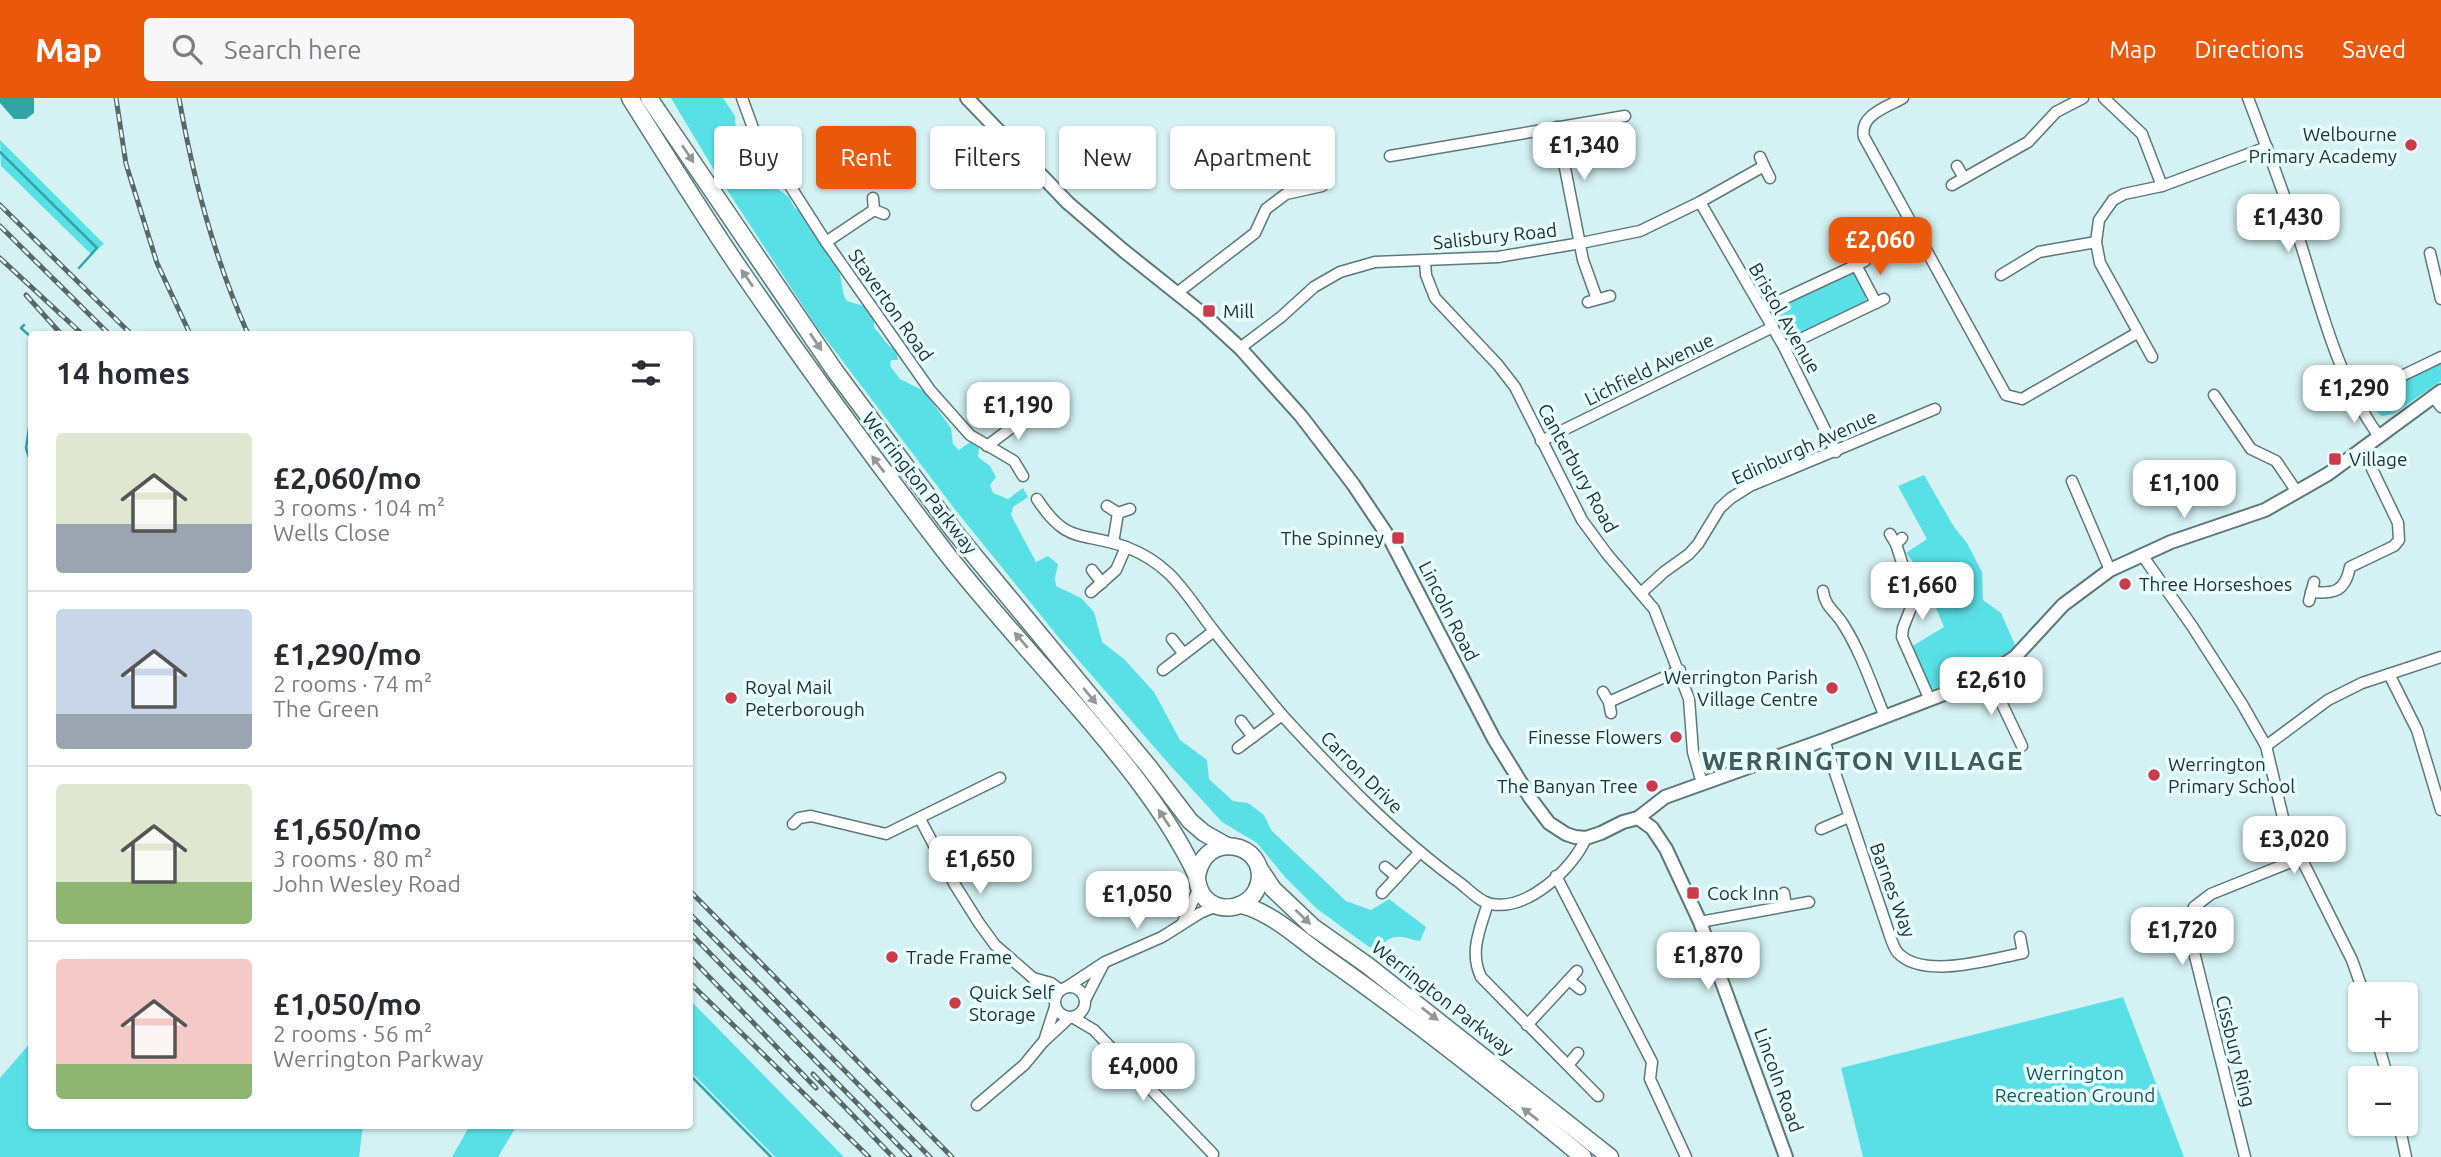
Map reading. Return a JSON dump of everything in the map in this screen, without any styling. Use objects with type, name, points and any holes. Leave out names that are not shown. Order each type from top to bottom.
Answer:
[{"type":"highway","name":"Werrington Parkway","points":[[629,98],[736,262],[839,411],[949,556],[1137,778],[1173,833],[1198,883]]},
{"type":"highway","name":"Werrington Parkway","points":[[649,98],[835,371],[954,531],[1190,821],[1204,833],[1227,846]]},
{"type":"highway","points":[[1227,846],[1246,851],[1258,866],[1259,884],[1255,893],[1241,905],[1232,908],[1217,906],[1204,897],[1198,883],[1202,859],[1209,852],[1227,846]]},
{"type":"highway","name":"Werrington Parkway","points":[[1258,866],[1273,889],[1313,928],[1367,965],[1609,1157]]},
{"type":"highway","name":"Werrington Parkway","points":[[1241,905],[1256,909],[1350,974],[1583,1157]]},
{"type":"street","name":"Staverton Road","points":[[742,98],[753,128],[826,242],[930,390],[970,435],[1014,461],[1023,476]]},
{"type":"street","name":"Lincoln Road","points":[[967,98],[1068,203],[1240,348],[1301,416],[1353,484],[1390,539],[1488,727],[1531,799],[1556,829],[1586,838]]},
{"type":"street","points":[[1903,98],[1868,118],[1863,129],[1864,137],[2006,395],[2022,398],[2137,333]]},
{"type":"street","points":[[1952,185],[2028,142],[2056,113],[2083,98]]},
{"type":"street","points":[[2104,98],[2142,134],[2162,186]]},
{"type":"street","points":[[2248,98],[2333,345],[2356,398],[2378,435]]},
{"type":"street","points":[[1390,156],[1625,116]]},
{"type":"street","points":[[1557,127],[1592,301],[1610,296]]},
{"type":"street","points":[[2152,357],[2100,263],[2096,242],[2099,220],[2113,200],[2124,194],[2162,186],[2267,147]]},
{"type":"street","name":"Salisbury Road","points":[[1240,348],[1281,317],[1314,287],[1339,272],[1376,262],[1498,257],[1640,231],[1700,202],[1762,162],[1770,178]]},
{"type":"street","points":[[1957,166],[1964,178]]},
{"type":"street","points":[[1177,293],[1255,233],[1266,209],[1286,194],[1308,189]]},
{"type":"street","name":"Staverton Road","points":[[826,242],[879,212],[873,198]]},
{"type":"street","name":"Bristol Avenue","points":[[1700,202],[1784,347],[1836,452]]},
{"type":"street","points":[[2001,275],[2039,252],[2096,242]]},
{"type":"street","points":[[2430,253],[2441,299]]},
{"type":"street","name":"Canterbury Road","points":[[1425,261],[1426,275],[1435,298],[1463,326],[1515,387],[1582,520],[1654,609],[1689,699],[1693,752],[1702,783]]},
{"type":"street","points":[[1762,309],[1861,263],[1880,301],[1784,347]]},
{"type":"street","name":"Lichfield Avenue","points":[[1541,442],[1773,327]]},
{"type":"street","points":[[2356,398],[2441,357]]},
{"type":"street","points":[[1598,1096],[1481,977],[1475,949],[1488,903],[1503,905],[1531,897],[1556,876],[1581,849],[1586,838],[1638,818],[1659,800],[1976,682],[2015,657],[2076,594],[2110,570],[2199,531],[2265,510],[2328,474],[2437,393],[2441,407]]},
{"type":"street","points":[[2214,395],[2251,449],[2276,461],[2297,492]]},
{"type":"street","name":"Edinburgh Avenue","points":[[1642,592],[1689,554],[1720,508],[1750,486],[1936,409]]},
{"type":"street","points":[[987,446],[1031,413]]},
{"type":"street","points":[[2312,592],[2331,594],[2342,587],[2350,566],[2394,546],[2399,540],[2398,523],[2362,448]]},
{"type":"street","points":[[2072,481],[2110,570]]},
{"type":"street","name":"Carron Drive","points":[[1037,499],[1047,515],[1071,534],[1126,547],[1158,563],[1171,574],[1213,631],[1282,715],[1334,772],[1419,853],[1488,903]]},
{"type":"street","points":[[1107,506],[1118,513]]},
{"type":"street","points":[[1118,513],[1130,509]]},
{"type":"street","points":[[1113,543],[1118,513]]},
{"type":"street","points":[[1889,534],[1899,541],[1914,600],[1902,637],[1930,700]]},
{"type":"street","points":[[1091,592],[1116,570],[1126,547]]},
{"type":"street","points":[[2142,555],[2192,626],[2266,746],[2279,808],[2301,858],[2353,960],[2360,982]]},
{"type":"street","points":[[1092,570],[1102,583]]},
{"type":"street","points":[[1823,591],[1824,601],[1852,640],[1885,717]]},
{"type":"street","points":[[1163,670],[1213,631]]},
{"type":"street","points":[[1172,639],[1184,654]]},
{"type":"street","points":[[2266,746],[2328,700],[2362,683],[2441,657]]},
{"type":"street","points":[[1608,702],[1679,670]]},
{"type":"street","points":[[1996,670],[2002,679],[2002,704],[2022,746]]},
{"type":"street","points":[[2389,674],[2417,730],[2441,810]]},
{"type":"street","points":[[1602,692],[1611,713]]},
{"type":"street","points":[[1238,748],[1282,715]]},
{"type":"street","points":[[1241,721],[1253,737]]},
{"type":"street","name":"Barnes Way","points":[[1824,740],[1897,953],[1928,966],[1956,966],[2023,953],[2020,937]]},
{"type":"street","points":[[793,824],[800,818],[811,816],[886,834],[1000,778]]},
{"type":"street","points":[[1821,829],[1849,817]]},
{"type":"street","name":"Lincoln Road","points":[[1638,818],[1652,828],[1667,849],[1700,922],[1786,1157]]},
{"type":"street","points":[[920,819],[955,885],[995,945],[1033,978],[1055,1003],[1061,1015],[1094,1030],[1213,1154]]},
{"type":"street","points":[[1382,893],[1419,853]]},
{"type":"street","name":"Cissbury Ring","points":[[2245,1157],[2187,924],[2194,907],[2211,894],[2301,858]]},
{"type":"street","points":[[1385,867],[1397,877]]},
{"type":"street","points":[[1556,876],[1652,1062],[1650,1079],[1686,1157]]},
{"type":"street","points":[[1181,925],[1198,883]]},
{"type":"street","points":[[1784,892],[1786,906]]},
{"type":"street","points":[[1700,922],[1810,902]]},
{"type":"street","points":[[1043,1042],[1055,1003],[1064,989],[1105,962],[1162,937],[1200,913],[1217,906]]},
{"type":"street","points":[[977,1105],[1024,1065],[1043,1042],[1080,1013],[1105,962]]},
{"type":"street","points":[[1527,1025],[1577,971]]},
{"type":"street","points":[[1033,978],[1064,989],[1080,991],[1094,1030]]},
{"type":"street","points":[[1569,980],[1580,989]]},
{"type":"street","points":[[1568,1065],[1578,1053]]},
{"type":"street","points":[[2402,1136],[2406,1157]]},
{"type":"green space","points":[[671,98],[723,98],[735,116],[736,126],[714,126],[714,170]]},
{"type":"green space","points":[[0,140],[104,244],[91,254],[1,166]]},
{"type":"green space","points":[[726,189],[777,189],[789,197],[794,207],[804,215],[839,270],[847,301],[867,307],[874,318],[874,328],[889,346],[896,350],[898,360],[891,360],[890,366],[900,379],[924,391],[951,428],[953,444],[959,450],[970,442],[979,448],[978,457],[990,466],[996,477],[990,485],[993,493],[1008,499],[1023,488],[1028,497],[1013,507],[1011,515],[1036,562],[1048,556],[1058,564],[1056,586],[1081,598],[1094,612],[1102,642],[1124,659],[1154,692],[1180,740],[1207,760],[1209,779],[1233,801],[1248,803],[1264,815],[1271,830],[1346,901],[1371,910],[1389,899],[1426,927],[1420,941],[1396,937],[1378,946],[1369,947],[1316,908],[1285,877],[1257,843],[1222,822],[1060,639],[957,512],[816,326]]},
{"type":"green space","points":[[1852,272],[1865,293],[1866,300],[1862,306],[1794,338],[1786,335],[1776,317],[1779,306]]},
{"type":"green space","points":[[2441,363],[2441,381],[2393,414],[2382,416],[2373,409],[2371,401],[2377,391]]},
{"type":"green space","points":[[1924,475],[1982,572],[1983,600],[2001,613],[2016,647],[1975,671],[1932,690],[1911,647],[1944,627],[1921,572],[1906,553],[1927,539],[1898,486]]},
{"type":"green space","name":"Werrington Recreation Ground","points":[[2123,997],[2184,1157],[1863,1157],[1841,1068]]},
{"type":"green space","points":[[693,1003],[844,1157],[775,1157],[693,1074]]},
{"type":"green space","points":[[28,1045],[28,1129],[362,1129],[359,1157],[0,1157],[0,1078]]},
{"type":"green space","points":[[468,1129],[515,1129],[498,1157],[452,1157]]},
{"type":"shaded area","points":[[0,98],[34,98],[34,113],[26,119],[14,119],[0,103]]},
{"type":"waterway","points":[[0,152],[97,248],[79,268]]},
{"type":"waterway","points":[[24,325],[21,328],[28,334]]},
{"type":"waterway","points":[[28,435],[28,454]]},
{"type":"waterway","points":[[693,1078],[771,1157]]},
{"type":"railway","points":[[116,98],[126,164],[157,263],[189,331]]},
{"type":"railway","points":[[179,98],[206,218],[225,277],[247,331]]},
{"type":"railway","points":[[0,205],[128,331]]},
{"type":"railway","points":[[0,226],[106,331]]},
{"type":"railway","points":[[0,258],[79,331]]},
{"type":"railway","points":[[26,295],[58,331]]},
{"type":"railway","points":[[693,894],[952,1157]]},
{"type":"railway","points":[[693,917],[930,1157]]},
{"type":"railway","points":[[693,936],[910,1157]]},
{"type":"railway","points":[[693,960],[816,1088]]},
{"type":"railway","points":[[693,986],[869,1157]]},
{"type":"railway","points":[[813,1074],[893,1157]]},
{"type":"place","name":"Welbourne Primary Academy","points":[[2411,145]]},
{"type":"place","name":"Mill","points":[[1209,311]]},
{"type":"place","name":"Village","points":[[2335,459]]},
{"type":"place","name":"The Spinney","points":[[1398,538]]},
{"type":"place","name":"Three Horseshoes","points":[[2125,584]]},
{"type":"place","name":"Werrington Parish Village Centre","points":[[1832,688]]},
{"type":"place","name":"Royal Mail Peterborough","points":[[731,698]]},
{"type":"place","name":"Finesse Flowers","points":[[1676,737]]},
{"type":"place","name":"Werrington Primary School","points":[[2154,775]]},
{"type":"place","name":"The Banyan Tree","points":[[1652,786]]},
{"type":"place","name":"Cock Inn","points":[[1693,893]]},
{"type":"place","name":"Trade Frame","points":[[892,957]]},
{"type":"place","name":"Quick Self Storage","points":[[955,1003]]},
{"type":"district","name":"WERRINGTON VILLAGE","points":[[1863,760]]}]
